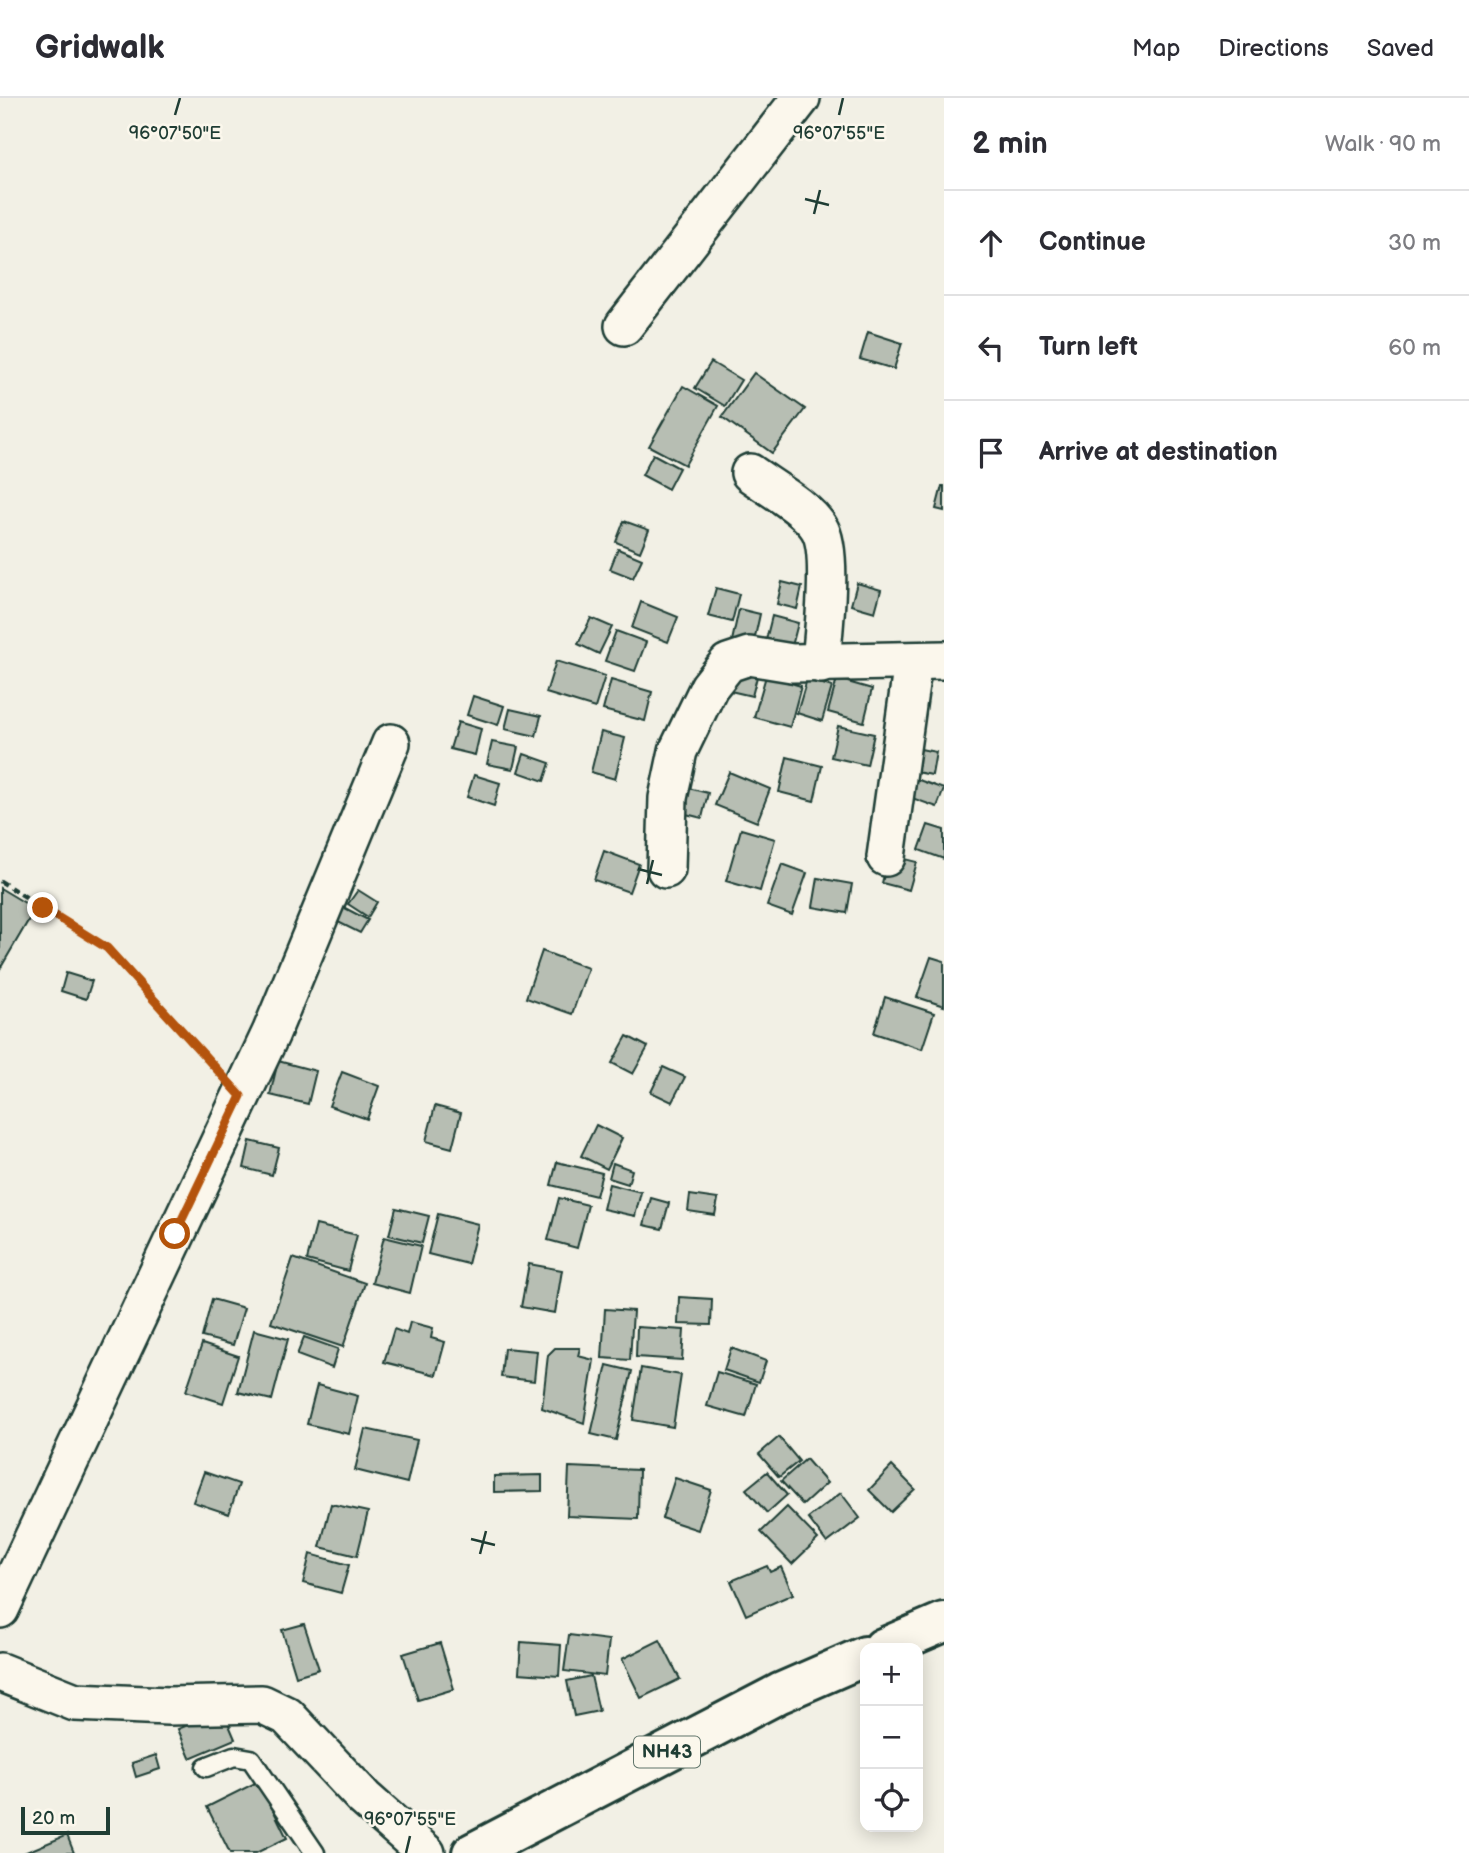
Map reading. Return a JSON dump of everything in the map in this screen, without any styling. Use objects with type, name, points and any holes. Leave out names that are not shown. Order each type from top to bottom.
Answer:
[{"type":"highway","points":[[895,1643],[944,1622]]},
{"type":"highway","name":"NH43","points":[[472,1853],[780,1693],[860,1658]]},
{"type":"street","points":[[624,326],[801,98]]},
{"type":"street","points":[[750,473],[809,517],[819,528],[824,541],[827,589],[821,664]]},
{"type":"street","points":[[666,869],[668,798],[678,751],[709,687],[728,663],[749,656],[792,663],[821,664],[929,661],[886,857]]},
{"type":"street","points":[[0,1609],[271,1032],[391,743]]},
{"type":"street","points":[[0,1672],[75,1702],[168,1706],[262,1704],[287,1716],[364,1798],[426,1853]]},
{"type":"lane","points":[[206,1767],[234,1756],[251,1759],[315,1853]]},
{"type":"path","points":[[0,881],[107,948],[241,1096]]},
{"type":"building","points":[[868,332],[902,343],[894,369],[860,359]]},
{"type":"building","points":[[711,362],[741,380],[725,406],[695,388]]},
{"type":"building","points":[[754,373],[805,409],[772,453],[722,417]]},
{"type":"building","points":[[683,386],[718,406],[685,465],[649,446]]},
{"type":"building","points":[[653,454],[679,468],[668,489],[642,475]]},
{"type":"building","points":[[944,486],[944,511],[936,509]]},
{"type":"building","points":[[624,521],[649,530],[640,552],[616,542]]},
{"type":"building","points":[[618,549],[642,559],[633,578],[610,569]]},
{"type":"building","points":[[782,582],[802,587],[797,609],[777,604]]},
{"type":"building","points":[[857,583],[881,590],[875,612],[851,605]]},
{"type":"building","points":[[716,588],[739,594],[732,622],[708,616]]},
{"type":"building","points":[[641,602],[678,617],[668,642],[632,628]]},
{"type":"building","points":[[739,609],[760,614],[753,646],[732,641]]},
{"type":"building","points":[[772,616],[798,623],[790,654],[764,648]]},
{"type":"building","points":[[591,618],[612,627],[599,654],[578,644]]},
{"type":"building","points":[[616,631],[646,642],[635,671],[605,661]]},
{"type":"building","points":[[556,661],[605,676],[595,708],[546,693]]},
{"type":"building","points":[[732,667],[758,673],[752,696],[726,690]]},
{"type":"building","points":[[766,676],[801,686],[790,727],[754,717]]},
{"type":"building","points":[[807,679],[832,687],[822,721],[797,713]]},
{"type":"building","points":[[837,679],[872,689],[864,722],[828,712]]},
{"type":"building","points":[[611,680],[652,692],[645,721],[603,710]]},
{"type":"building","points":[[473,696],[504,706],[498,725],[467,715]]},
{"type":"building","points":[[510,709],[541,716],[536,736],[505,729]]},
{"type":"building","points":[[458,722],[481,729],[475,755],[450,749]]},
{"type":"building","points":[[838,726],[874,734],[867,765],[831,757]]},
{"type":"building","points":[[601,732],[625,738],[615,779],[591,772]]},
{"type":"building","points":[[492,742],[518,747],[513,769],[487,764]]},
{"type":"building","points":[[910,747],[936,752],[932,775],[906,770]]},
{"type":"building","points":[[524,754],[550,763],[544,781],[518,772]]},
{"type":"building","points":[[787,757],[822,766],[814,801],[779,792]]},
{"type":"building","points":[[729,772],[770,789],[757,822],[715,805]]},
{"type":"building","points":[[474,775],[500,783],[494,806],[467,797]]},
{"type":"building","points":[[916,779],[944,789],[937,807],[909,797]]},
{"type":"building","points":[[684,787],[708,793],[702,818],[678,812]]},
{"type":"building","points":[[928,825],[944,830],[944,859],[919,850]]},
{"type":"building","points":[[741,829],[775,839],[760,891],[726,881]]},
{"type":"building","points":[[604,851],[639,864],[629,892],[594,880]]},
{"type":"building","points":[[889,855],[917,862],[909,890],[882,883]]},
{"type":"building","points":[[782,864],[807,873],[792,915],[767,906]]},
{"type":"building","points":[[818,878],[852,884],[847,913],[813,907]]},
{"type":"building","points":[[0,888],[35,909],[0,969]]},
{"type":"building","points":[[358,890],[377,902],[368,917],[348,904]]},
{"type":"building","points":[[343,907],[368,920],[360,933],[336,921]]},
{"type":"building","points":[[542,951],[588,968],[572,1014],[526,998]]},
{"type":"building","points":[[931,957],[944,961],[944,1006],[917,997]]},
{"type":"building","points":[[66,973],[92,981],[86,999],[61,991]]},
{"type":"building","points":[[885,997],[934,1013],[922,1049],[874,1033]]},
{"type":"building","points":[[627,1036],[648,1047],[633,1074],[612,1063]]},
{"type":"building","points":[[278,1061],[316,1071],[308,1104],[270,1095]]},
{"type":"building","points":[[663,1067],[685,1077],[672,1102],[651,1092]]},
{"type":"building","points":[[342,1072],[379,1086],[367,1119],[329,1106]]},
{"type":"building","points":[[435,1106],[461,1113],[452,1148],[426,1141]]},
{"type":"building","points":[[596,1125],[622,1138],[607,1169],[581,1156]]},
{"type":"building","points":[[250,1141],[279,1148],[272,1175],[244,1168]]},
{"type":"building","points":[[557,1162],[602,1173],[596,1196],[551,1185]]},
{"type":"building","points":[[613,1163],[632,1170],[628,1184],[609,1178]]},
{"type":"building","points":[[609,1184],[641,1192],[635,1216],[603,1209]]},
{"type":"building","points":[[690,1195],[718,1199],[715,1215],[688,1211]]},
{"type":"building","points":[[559,1198],[588,1205],[577,1248],[548,1240]]},
{"type":"building","points":[[651,1198],[669,1203],[662,1229],[644,1225]]},
{"type":"building","points":[[396,1208],[429,1216],[422,1243],[389,1235]]},
{"type":"building","points":[[438,1214],[478,1224],[468,1264],[428,1254]]},
{"type":"building","points":[[316,1225],[357,1235],[348,1271],[307,1260]]},
{"type":"building","points":[[384,1237],[421,1246],[410,1293],[372,1283]]},
{"type":"building","points":[[293,1258],[365,1283],[343,1347],[271,1323]]},
{"type":"building","points":[[529,1264],[562,1270],[555,1313],[521,1307]]},
{"type":"building","points":[[679,1297],[712,1299],[711,1325],[678,1324]]},
{"type":"building","points":[[212,1299],[244,1308],[233,1345],[202,1337]]},
{"type":"building","points":[[605,1309],[633,1311],[630,1360],[602,1358]]},
{"type":"building","points":[[410,1322],[433,1328],[431,1338],[445,1342],[436,1375],[384,1362],[394,1329],[407,1334]]},
{"type":"building","points":[[637,1327],[684,1330],[682,1360],[636,1357]]},
{"type":"building","points":[[254,1330],[288,1339],[272,1400],[238,1392]]},
{"type":"building","points":[[304,1337],[338,1349],[332,1368],[297,1355]]},
{"type":"building","points":[[202,1344],[238,1356],[223,1403],[186,1391]]},
{"type":"building","points":[[504,1348],[537,1351],[534,1381],[501,1377]]},
{"type":"building","points":[[555,1348],[580,1348],[578,1356],[594,1360],[584,1423],[542,1408],[548,1355]]},
{"type":"building","points":[[731,1348],[766,1361],[759,1382],[724,1370]]},
{"type":"building","points":[[607,1365],[632,1371],[616,1440],[591,1434]]},
{"type":"building","points":[[641,1368],[681,1375],[673,1427],[633,1420]]},
{"type":"building","points":[[717,1372],[756,1384],[746,1417],[707,1406]]},
{"type":"building","points":[[317,1385],[358,1396],[349,1434],[307,1424]]},
{"type":"building","points":[[365,1429],[417,1440],[407,1483],[355,1470]]},
{"type":"building","points":[[779,1437],[799,1461],[779,1477],[759,1454]]},
{"type":"building","points":[[806,1459],[827,1483],[803,1505],[781,1481]]},
{"type":"building","points":[[892,1466],[915,1489],[891,1512],[869,1490]]},
{"type":"building","points":[[569,1467],[639,1470],[638,1519],[567,1516]]},
{"type":"building","points":[[204,1472],[239,1484],[229,1514],[193,1502]]},
{"type":"building","points":[[767,1472],[787,1495],[767,1513],[746,1489]]},
{"type":"building","points":[[542,1475],[542,1491],[494,1492],[494,1476]]},
{"type":"building","points":[[675,1478],[711,1490],[698,1530],[662,1518]]},
{"type":"building","points":[[841,1493],[860,1518],[827,1543],[808,1518]]},
{"type":"building","points":[[331,1504],[368,1512],[357,1556],[320,1547]]},
{"type":"building","points":[[787,1507],[818,1539],[792,1564],[761,1532]]},
{"type":"building","points":[[310,1554],[349,1565],[341,1593],[303,1583]]},
{"type":"building","points":[[767,1566],[770,1572],[781,1567],[793,1594],[746,1615],[731,1581]]},
{"type":"building","points":[[304,1624],[319,1669],[296,1676],[282,1630]]},
{"type":"building","points":[[569,1635],[609,1640],[605,1676],[564,1671]]},
{"type":"building","points":[[660,1640],[680,1679],[641,1698],[622,1659]]},
{"type":"building","points":[[521,1642],[561,1645],[559,1676],[519,1673]]},
{"type":"building","points":[[440,1643],[454,1689],[418,1700],[403,1654]]},
{"type":"building","points":[[591,1676],[599,1711],[574,1716],[567,1681]]},
{"type":"building","points":[[223,1711],[235,1739],[190,1758],[178,1729]]},
{"type":"building","points":[[156,1755],[160,1769],[136,1777],[132,1763]]},
{"type":"building","points":[[259,1781],[287,1838],[256,1853],[230,1853],[207,1807]]},
{"type":"building","points":[[67,1835],[74,1853],[24,1853]]},
{"type":"route","points":[[43,908],[107,948],[241,1096],[175,1234]]}]
